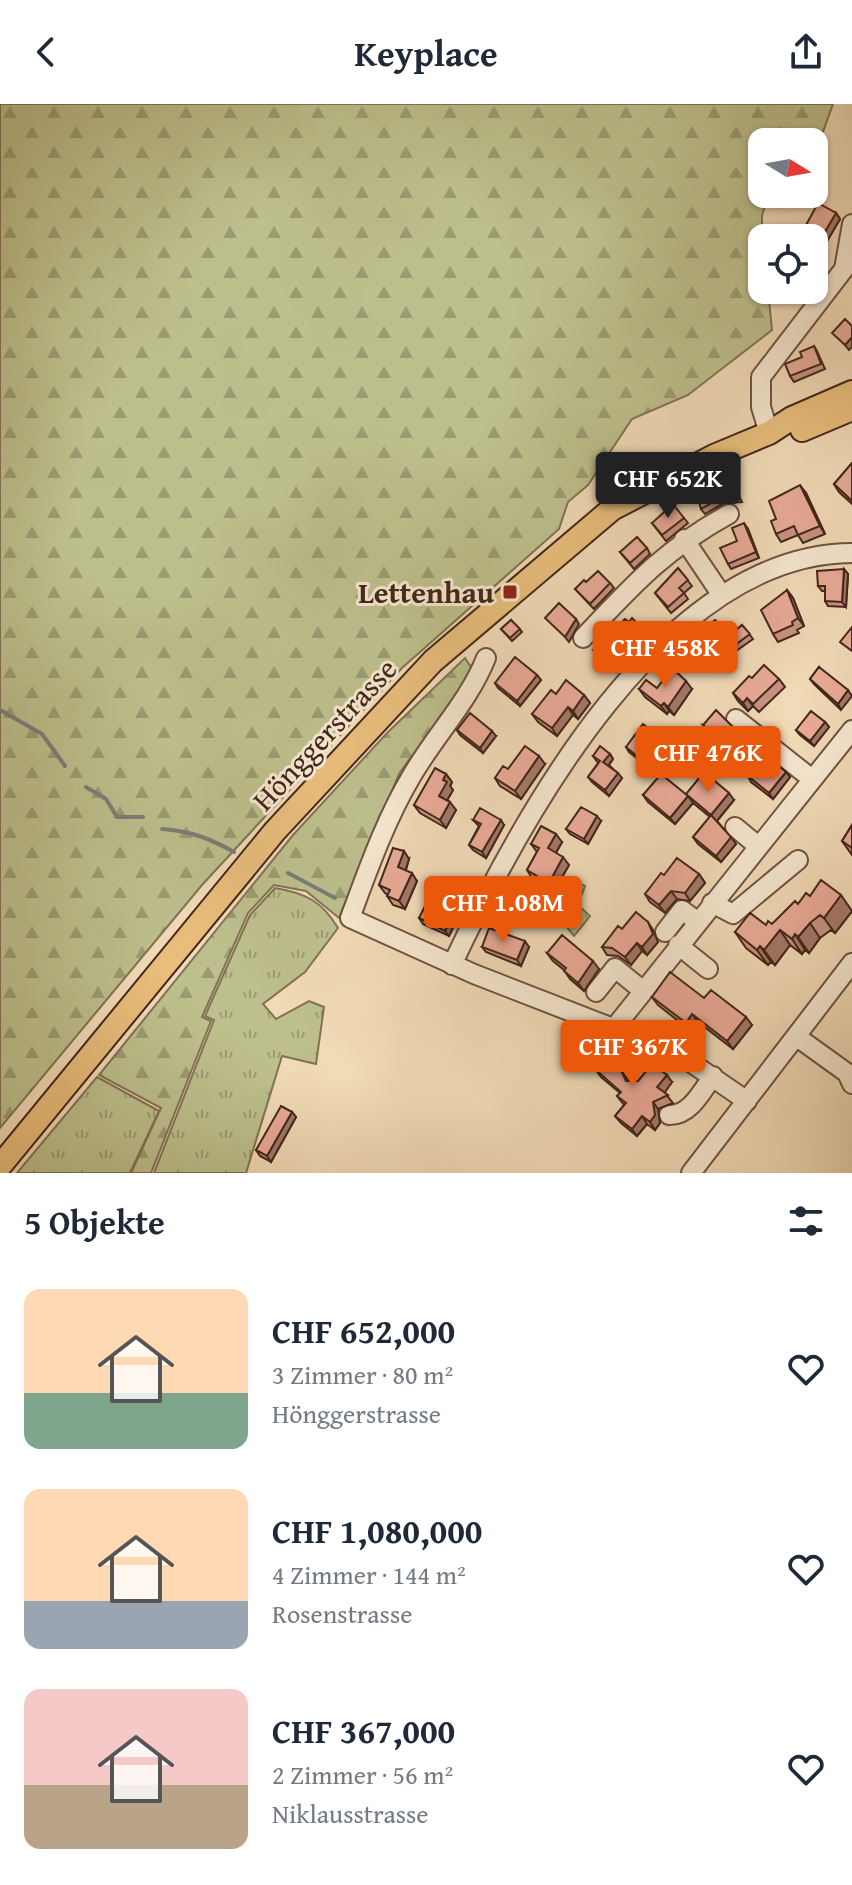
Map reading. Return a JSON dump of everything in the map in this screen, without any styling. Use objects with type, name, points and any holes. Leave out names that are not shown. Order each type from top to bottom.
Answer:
[{"type":"main road","name":"Hönggerstrasse","points":[[0,1166],[275,831],[433,661],[612,509],[714,456],[852,392]]},
{"type":"main road","name":"Hönggerstrasse","points":[[769,433],[798,431],[852,409]]},
{"type":"street","points":[[769,433],[761,407],[761,377],[844,269],[852,224]]},
{"type":"street","points":[[583,638],[640,577],[684,539],[729,514]]},
{"type":"street","points":[[684,539],[721,594]]},
{"type":"street","points":[[452,965],[508,852],[564,763],[594,722],[680,627],[721,594],[786,563],[852,553]]},
{"type":"street","points":[[486,658],[474,683],[410,778],[371,862],[350,918],[452,965],[661,1046],[713,1076],[747,1101]]},
{"type":"street","points":[[736,719],[812,779]]},
{"type":"street","points":[[615,1027],[642,990],[672,938],[697,921],[852,730]]},
{"type":"street","points":[[735,827],[758,846]]},
{"type":"street","points":[[712,903],[723,912],[733,914],[798,860]]},
{"type":"street","points":[[672,938],[708,969]]},
{"type":"street","points":[[691,1173],[852,963]]},
{"type":"street","points":[[596,992],[615,968],[642,990]]},
{"type":"street","points":[[797,1037],[847,1073],[852,1084]]},
{"type":"street","points":[[638,1078],[661,1046]]},
{"type":"street","points":[[669,1115],[678,1116],[691,1106],[713,1076]]},
{"type":"green space","points":[[0,104],[833,104],[824,128],[748,128],[748,208],[764,208],[762,224],[748,224],[748,304],[769,304],[772,330],[688,395],[632,419],[588,485],[568,502],[559,529],[402,668],[202,885],[0,1128]]},
{"type":"green space","points":[[465,658],[473,670],[399,774],[339,918],[306,891],[274,885],[248,913],[202,1017],[211,1021],[151,1173],[131,1173],[161,1108],[99,1075],[293,835],[387,733]]},
{"type":"green space","points":[[578,882],[585,886],[578,905],[590,916],[574,936],[560,919],[572,901]]},
{"type":"green space","points":[[275,888],[312,900],[326,911],[338,928],[305,972],[263,1004],[276,1019],[309,1001],[324,1007],[316,1064],[282,1056],[246,1173],[154,1173],[214,1020],[205,1016],[250,915]]},
{"type":"green space","points":[[97,1077],[159,1111],[130,1173],[17,1173]]},
{"type":"building","points":[[815,208],[827,208],[836,213],[828,227],[828,224],[807,224]]},
{"type":"building","points":[[845,319],[852,326],[852,337],[845,345],[832,333]]},
{"type":"building","points":[[814,346],[821,364],[790,376],[785,364],[802,357],[800,352]]},
{"type":"building","points":[[852,463],[852,501],[834,484]]},
{"type":"building","points":[[725,476],[738,497],[720,498],[701,509],[696,489]]},
{"type":"building","points":[[800,485],[820,526],[798,535],[794,526],[776,534],[771,521],[776,519],[769,501]]},
{"type":"building","points":[[673,504],[684,518],[662,535],[652,523]]},
{"type":"building","points":[[744,523],[756,552],[728,564],[720,548],[737,541],[732,528]]},
{"type":"building","points":[[637,537],[647,548],[630,563],[620,552]]},
{"type":"building","points":[[678,568],[688,580],[679,588],[684,593],[668,607],[655,593]]},
{"type":"building","points":[[844,569],[842,602],[825,601],[825,586],[818,586],[817,571]]},
{"type":"building","points":[[598,571],[610,583],[590,604],[575,589]]},
{"type":"building","points":[[787,590],[798,618],[792,622],[793,625],[773,634],[761,610]]},
{"type":"building","points":[[559,603],[576,619],[565,637],[545,618]]},
{"type":"building","points":[[632,618],[645,632],[612,667],[593,650],[625,619],[629,622]]},
{"type":"building","points":[[511,620],[520,629],[510,638],[501,629]]},
{"type":"building","points":[[715,620],[729,636],[742,625],[750,634],[709,664],[701,653],[713,643],[702,630]]},
{"type":"building","points":[[852,627],[852,651],[840,642]]},
{"type":"building","points":[[515,657],[537,675],[517,701],[495,683]]},
{"type":"building","points":[[764,665],[779,679],[753,704],[747,698],[743,703],[733,693]]},
{"type":"building","points":[[819,667],[848,690],[838,704],[810,679]]},
{"type":"building","points":[[672,668],[686,681],[668,707],[664,703],[661,706],[639,689],[646,680],[657,688]]},
{"type":"building","points":[[566,680],[584,695],[573,711],[568,707],[552,728],[532,714],[551,690],[556,694]]},
{"type":"building","points":[[716,710],[737,731],[716,754],[699,738],[707,728],[703,725]]},
{"type":"building","points":[[811,711],[825,722],[810,741],[796,730]]},
{"type":"building","points":[[470,713],[492,731],[480,748],[457,730]]},
{"type":"building","points":[[643,724],[656,734],[638,757],[626,747]]},
{"type":"building","points":[[525,746],[539,756],[515,791],[495,778],[503,766],[508,769]]},
{"type":"building","points":[[600,746],[610,754],[603,762],[618,773],[605,790],[588,777],[600,761],[593,756]]},
{"type":"building","points":[[769,758],[786,772],[769,793],[748,776],[758,764],[762,767]]},
{"type":"building","points":[[435,768],[446,774],[443,780],[447,782],[439,796],[450,802],[440,820],[414,805]]},
{"type":"building","points":[[704,772],[729,793],[711,815],[686,794]]},
{"type":"building","points":[[661,774],[688,796],[670,818],[643,795]]},
{"type":"building","points":[[581,807],[597,816],[584,839],[566,829]]},
{"type":"building","points":[[480,808],[501,820],[482,852],[469,845],[481,824],[473,820]]},
{"type":"building","points":[[711,815],[731,837],[716,856],[693,837]]},
{"type":"building","points":[[852,825],[852,848],[842,841]]},
{"type":"building","points":[[541,826],[556,834],[548,848],[563,857],[549,883],[527,870],[539,848],[531,844]]},
{"type":"building","points":[[393,848],[404,851],[398,867],[412,873],[399,901],[387,896],[390,890],[379,885]]},
{"type":"building","points":[[677,858],[699,874],[685,893],[671,891],[659,905],[645,894]]},
{"type":"building","points":[[821,880],[841,895],[824,918],[820,915],[798,937],[795,934],[792,939],[780,930],[764,950],[760,946],[757,950],[735,932],[750,913],[766,925],[768,921],[772,924],[795,901],[798,904],[806,893],[810,896]]},
{"type":"building","points":[[449,892],[461,898],[445,931],[419,918],[425,906],[439,913]]},
{"type":"building","points":[[636,912],[648,922],[653,934],[642,947],[637,943],[625,957],[612,948],[602,947],[618,926],[622,929]]},
{"type":"building","points":[[489,928],[525,941],[517,960],[482,947]]},
{"type":"building","points":[[562,935],[593,961],[578,983],[564,971],[566,968],[547,953]]},
{"type":"building","points":[[670,972],[704,998],[711,990],[746,1017],[727,1041],[692,1014],[686,1023],[652,997]]},
{"type":"building","points":[[618,1044],[629,1053],[621,1070],[626,1081],[638,1081],[652,1064],[667,1075],[657,1087],[668,1095],[653,1102],[655,1115],[650,1122],[642,1116],[632,1129],[615,1116],[626,1103],[617,1096],[621,1092],[596,1070]]},
{"type":"building","points":[[281,1106],[292,1112],[267,1156],[256,1150]]},
{"type":"waterway","points":[[0,710],[42,734],[65,766]]},
{"type":"waterway","points":[[86,787],[106,799],[117,817],[143,817]]},
{"type":"waterway","points":[[162,829],[199,836],[234,852]]},
{"type":"waterway","points":[[288,873],[335,898]]},
{"type":"place","name":"Lettenhau","points":[[510,592]]}]
